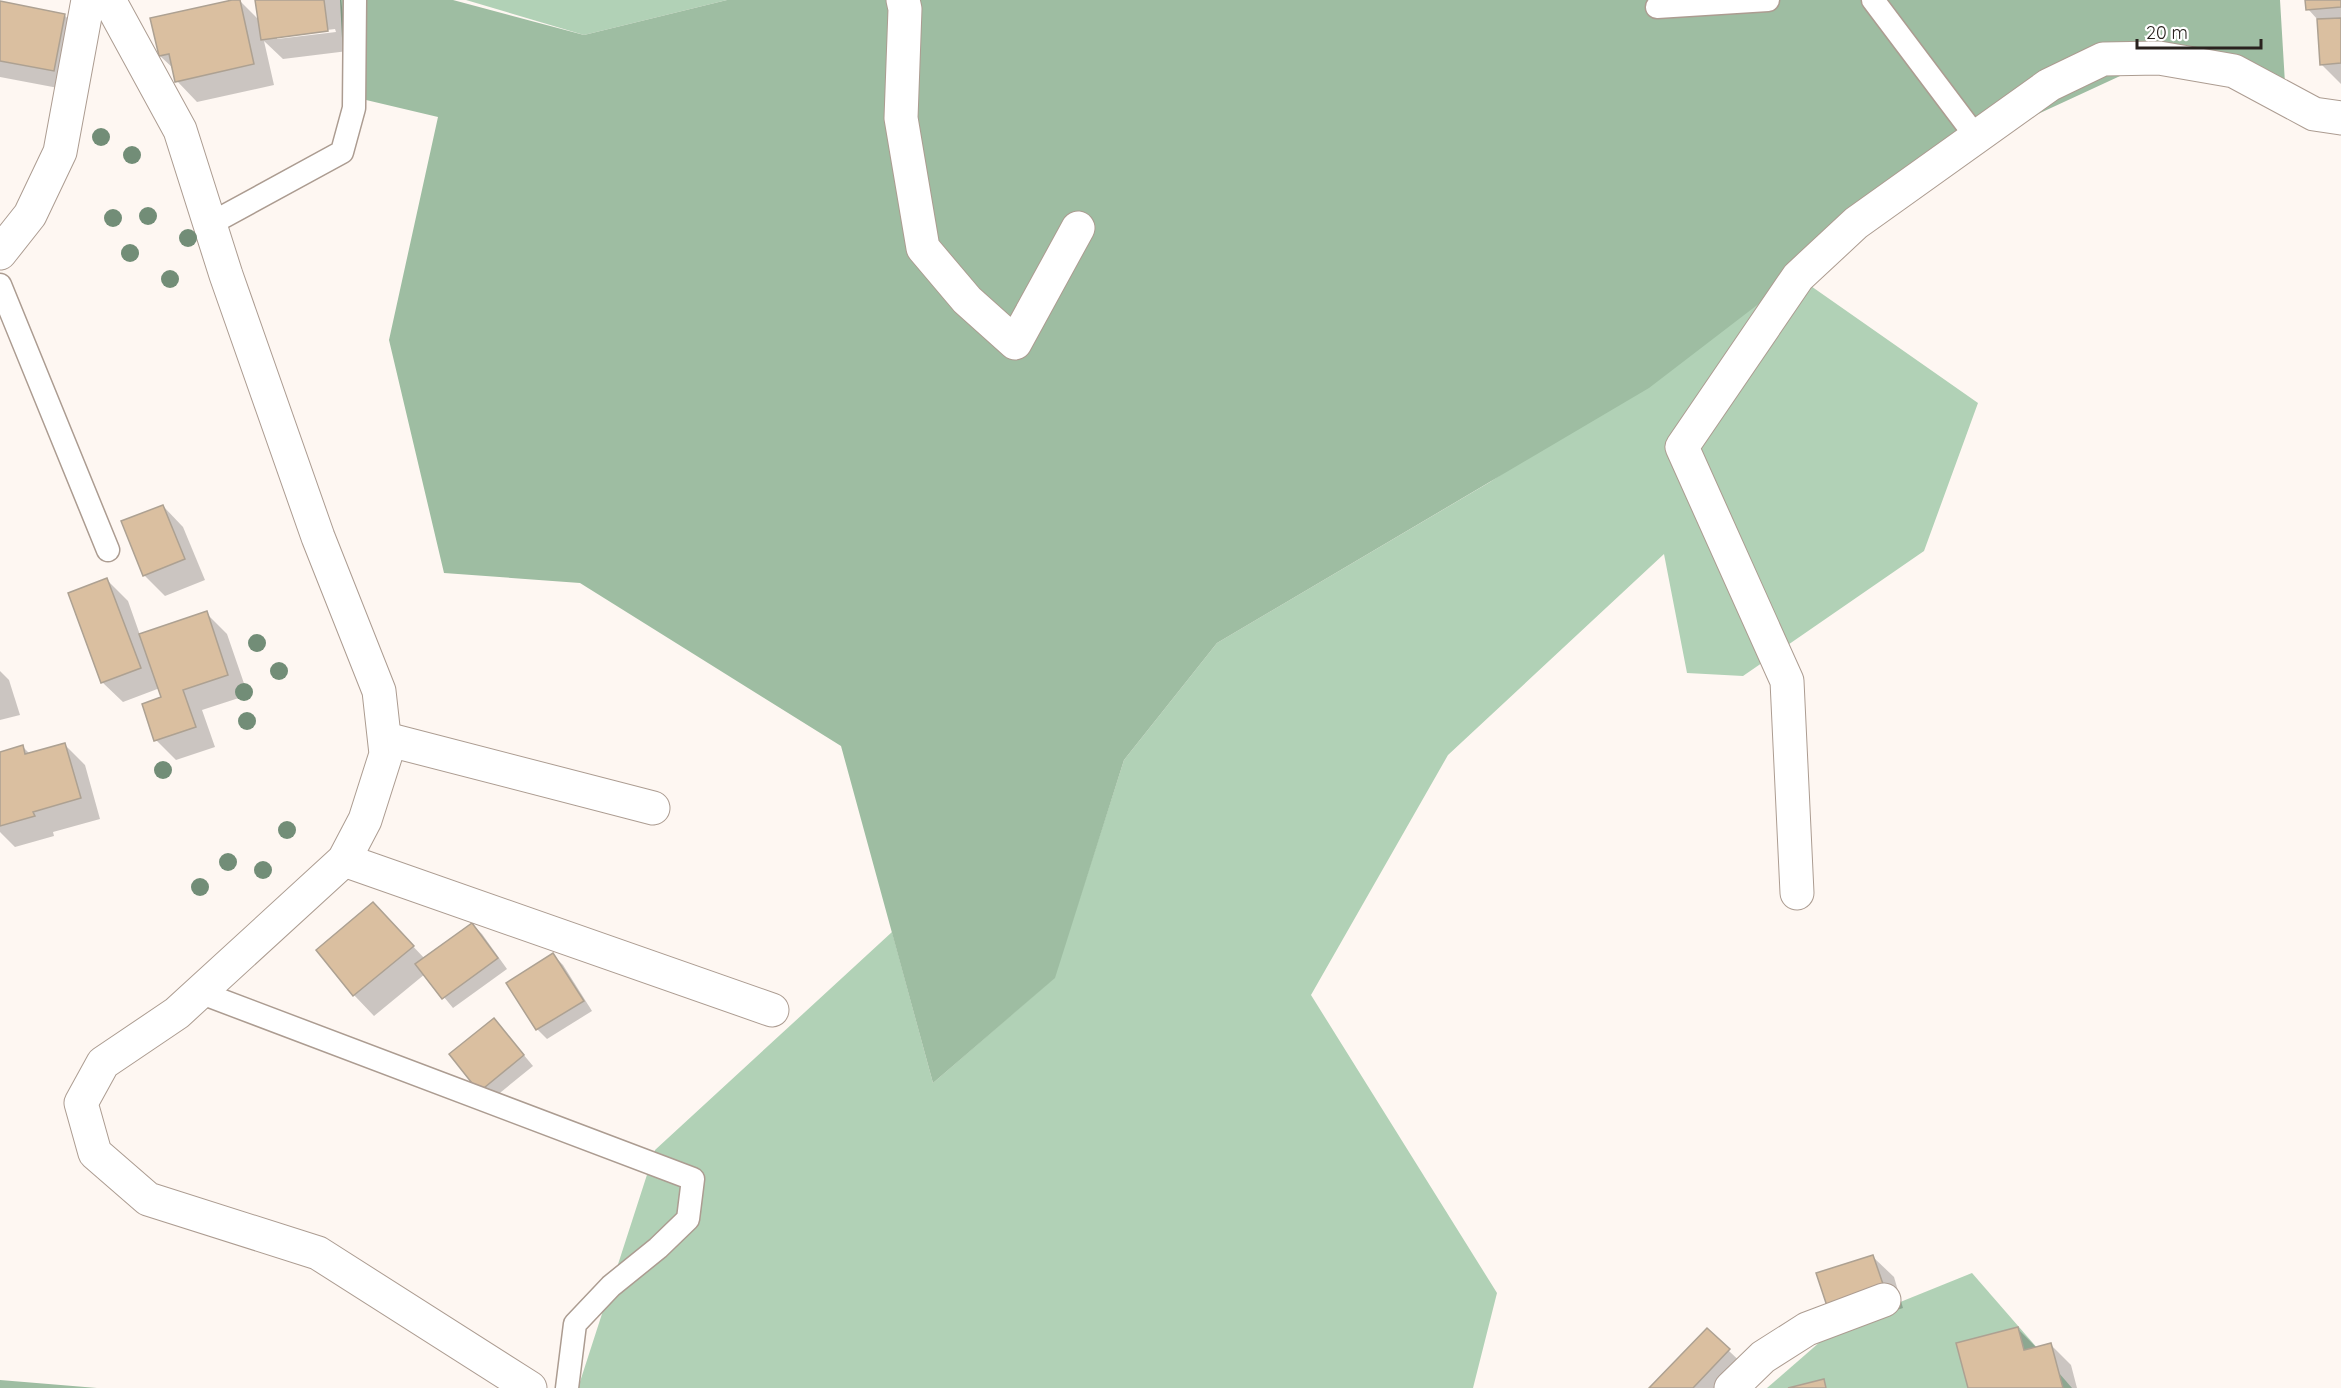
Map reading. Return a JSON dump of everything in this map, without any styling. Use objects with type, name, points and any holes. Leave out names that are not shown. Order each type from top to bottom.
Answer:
[{"type":"street","points":[[0,253],[30,215],[60,152],[88,0]]},
{"type":"street","points":[[109,0],[180,130],[318,537],[379,691],[386,754],[365,820],[344,860],[177,1013],[103,1063],[81,1103],[95,1154],[148,1199],[318,1253],[530,1388]]},
{"type":"street","points":[[903,0],[905,9],[901,118],[923,248],[967,300],[1016,343],[1078,228]]},
{"type":"street","points":[[1797,893],[1787,681],[1682,447],[1798,277],[1856,223],[2049,85],[2103,59],[2159,58],[2234,71],[2314,114],[2341,118]]},
{"type":"street","points":[[386,739],[653,808]]},
{"type":"street","points":[[344,860],[772,1010]]},
{"type":"street","points":[[1731,1388],[1763,1357],[1807,1329],[1884,1300]]},
{"type":"lane","points":[[210,224],[342,152],[354,108],[355,0]]},
{"type":"lane","points":[[1657,7],[1768,0]]},
{"type":"lane","points":[[1873,0],[1977,138]]},
{"type":"lane","points":[[0,285],[108,550]]},
{"type":"lane","points":[[199,992],[693,1179],[688,1219],[658,1248],[611,1286],[574,1324],[567,1388]]},
{"type":"green space","points":[[340,0],[453,0],[584,35],[727,0],[2280,0],[2286,100],[2159,58],[1958,151],[1649,388],[1217,643],[1124,760],[1055,978],[933,1083],[841,746],[580,583],[444,573],[389,340],[438,117],[345,95]]},
{"type":"green space","points":[[466,0],[727,0],[584,35]]},
{"type":"green space","points":[[1798,277],[1978,403],[1924,551],[1743,676],[1687,673],[1664,554],[1448,755],[1311,995],[1497,1293],[1473,1388],[578,1388],[655,1150],[892,932],[933,1083],[1054,978],[1124,760],[1217,643],[1490,482]]},
{"type":"green space","points":[[1972,1273],[2072,1388],[1767,1388],[1836,1328]]},
{"type":"green space","points":[[0,1380],[97,1388],[0,1388]]},
{"type":"building","points":[[240,0],[254,64],[175,82],[169,54],[159,56],[150,18]]},
{"type":"building","points":[[255,0],[324,0],[328,31],[261,40]]},
{"type":"building","points":[[2305,0],[2341,0],[2341,7],[2306,10]]},
{"type":"building","points":[[0,1],[65,14],[54,71],[0,61]]},
{"type":"building","points":[[2341,18],[2341,63],[2320,65],[2317,19]]},
{"type":"building","points":[[163,505],[185,559],[143,576],[121,521]]},
{"type":"building","points":[[107,578],[141,668],[101,683],[68,593]]},
{"type":"building","points":[[207,611],[228,675],[183,690],[196,727],[154,741],[142,704],[161,697],[139,634]]},
{"type":"building","points":[[65,743],[81,798],[33,812],[35,816],[0,826],[0,752],[23,745],[25,754]]},
{"type":"building","points":[[373,902],[414,946],[353,996],[316,950]]},
{"type":"building","points":[[472,923],[498,958],[442,999],[415,964]]},
{"type":"building","points":[[553,953],[584,1001],[536,1030],[506,983]]},
{"type":"building","points":[[494,1018],[524,1055],[479,1092],[449,1054]]},
{"type":"building","points":[[1873,1255],[1884,1287],[1827,1306],[1816,1273]]},
{"type":"building","points":[[2018,1327],[2024,1350],[2051,1343],[2063,1388],[1968,1388],[1956,1343]]},
{"type":"building","points":[[1707,1328],[1730,1349],[1693,1388],[1649,1388]]},
{"type":"building","points":[[1824,1379],[1826,1388],[1788,1388]]}]
